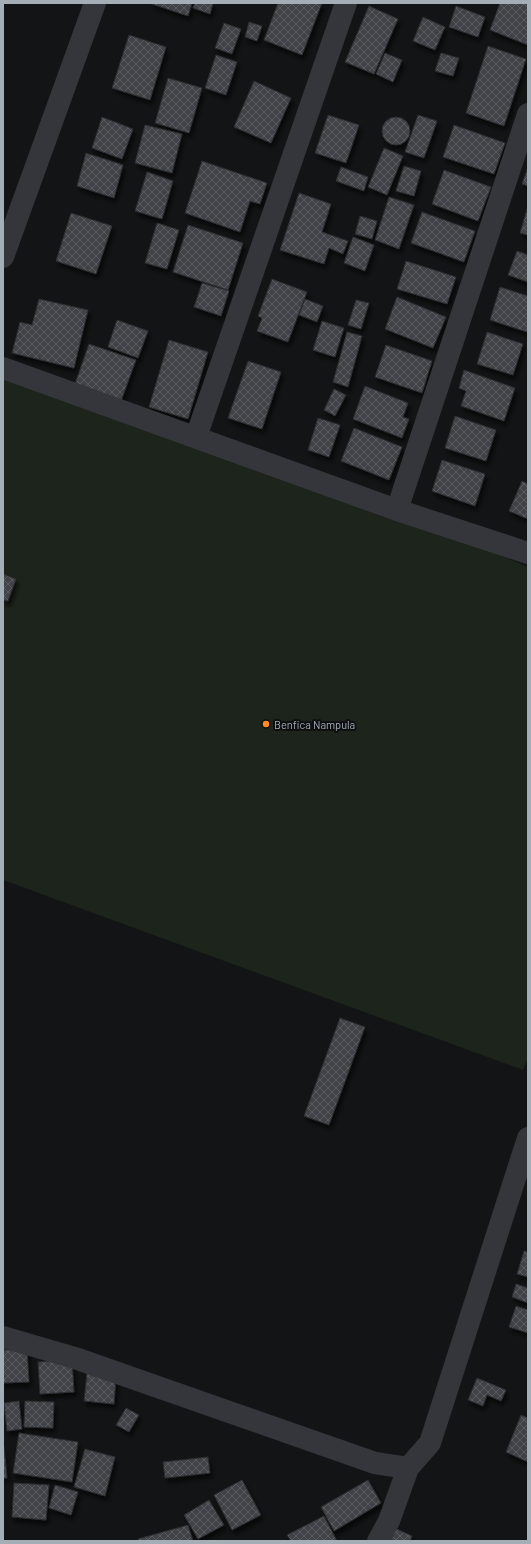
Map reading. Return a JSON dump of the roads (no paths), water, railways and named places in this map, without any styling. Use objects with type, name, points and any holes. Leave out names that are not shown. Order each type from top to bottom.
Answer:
[{"type":"street","points":[[3,257],[95,3]]},
{"type":"street","points":[[196,437],[346,3]]},
{"type":"street","points":[[397,510],[528,114]]},
{"type":"street","points":[[3,368],[397,510],[528,553]]},
{"type":"street","points":[[378,1541],[389,1521],[408,1468],[430,1443],[527,1145]]},
{"type":"street","points":[[3,1338],[90,1363],[375,1463],[408,1468]]},
{"type":"place","name":"Benfica Nampula","points":[[266,724]]}]
